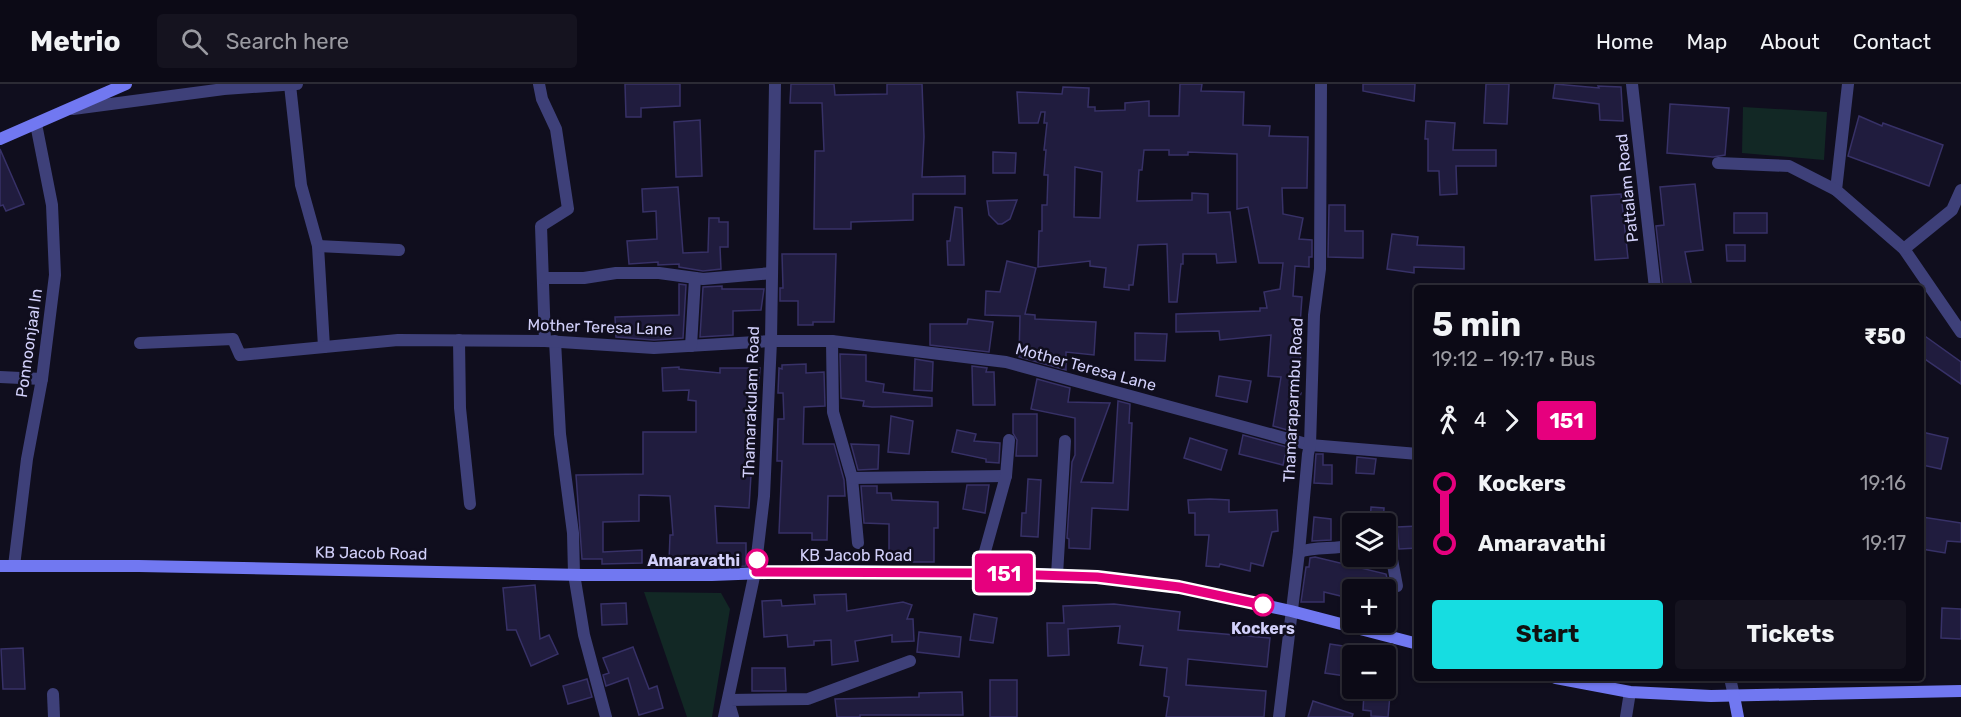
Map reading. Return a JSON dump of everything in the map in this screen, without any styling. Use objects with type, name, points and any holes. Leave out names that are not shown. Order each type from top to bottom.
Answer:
[{"type":"main road","points":[[0,140],[126,84]]},
{"type":"main road","name":"KB Jacob Road","points":[[0,566],[150,566],[712,575],[756,572],[979,573],[1097,577],[1179,587],[1291,611],[1414,643]]},
{"type":"main road","points":[[1572,681],[1630,692],[1734,696],[1961,691]]},
{"type":"main road","points":[[1734,696],[1738,717]]},
{"type":"street","points":[[72,109],[224,89],[294,84],[302,185],[318,246],[324,347]]},
{"type":"street","points":[[540,84],[542,99],[556,129],[568,209],[541,226],[543,278],[573,533],[574,574],[584,635],[606,717]]},
{"type":"street","name":"Thamarakulam Road","points":[[724,717],[756,572],[765,496],[771,341],[775,84]]},
{"type":"street","name":"Thamaraparmbu Road","points":[[1279,717],[1310,445],[1314,315],[1320,268],[1321,84]]},
{"type":"street","name":"Pattalam Road","points":[[1632,84],[1655,285]]},
{"type":"street","points":[[1836,190],[1848,84]]},
{"type":"street","name":"Ponnoonjaal ln","points":[[14,566],[27,459],[42,379],[55,275],[52,205],[36,124]]},
{"type":"street","points":[[1718,163],[1790,166],[1836,190],[1904,249],[1961,332]]},
{"type":"street","points":[[1904,249],[1952,210],[1961,190]]},
{"type":"street","points":[[318,246],[399,250]]},
{"type":"street","points":[[543,278],[584,278],[616,273],[648,273],[703,279],[772,273]]},
{"type":"street","points":[[691,346],[695,278]]},
{"type":"street","name":"Mother Teresa Lane","points":[[140,343],[233,339],[240,355],[398,340],[550,341],[654,348],[771,341],[832,341],[1006,362],[1310,445],[1414,454]]},
{"type":"street","points":[[459,340],[460,408],[470,504]]},
{"type":"street","points":[[832,341],[833,412],[852,478],[858,543]]},
{"type":"street","points":[[0,377],[42,379]]},
{"type":"street","points":[[979,573],[1006,477],[1009,440]]},
{"type":"street","points":[[1057,575],[1065,441]]},
{"type":"street","points":[[852,478],[1006,477]]},
{"type":"street","points":[[1299,552],[1312,548],[1342,548]]},
{"type":"street","points":[[1393,567],[1397,586]]},
{"type":"street","points":[[733,717],[728,700],[808,699],[910,661]]},
{"type":"street","points":[[1731,681],[1734,696]]},
{"type":"street","points":[[1626,717],[1630,692]]},
{"type":"street","points":[[53,694],[54,717]]},
{"type":"green space","points":[[1743,107],[1827,112],[1824,160],[1742,153]]},
{"type":"green space","points":[[644,592],[721,593],[730,609],[712,717],[687,717]]},
{"type":"building","points":[[625,84],[680,84],[680,106],[641,108],[641,117],[626,117]]},
{"type":"building","points":[[791,84],[834,84],[835,95],[887,94],[887,84],[922,84],[924,137],[922,177],[965,176],[965,194],[913,194],[913,220],[851,222],[851,229],[814,229],[815,151],[824,151],[822,103],[790,103]]},
{"type":"building","points":[[1180,84],[1202,84],[1201,91],[1244,92],[1243,125],[1270,126],[1269,136],[1308,137],[1307,188],[1282,188],[1283,214],[1303,218],[1299,239],[1312,240],[1312,257],[1309,257],[1309,267],[1295,266],[1293,296],[1302,297],[1298,393],[1301,393],[1291,431],[1273,426],[1281,377],[1268,376],[1271,335],[1220,340],[1219,331],[1176,332],[1176,314],[1260,311],[1260,308],[1267,308],[1264,292],[1280,289],[1283,263],[1259,263],[1248,207],[1237,209],[1237,154],[1188,152],[1188,155],[1169,155],[1169,150],[1144,150],[1142,170],[1139,170],[1137,201],[1192,200],[1192,193],[1208,194],[1208,213],[1230,212],[1236,262],[1217,263],[1216,254],[1183,254],[1177,302],[1169,302],[1167,244],[1138,245],[1133,285],[1129,285],[1129,290],[1104,287],[1106,268],[1090,266],[1090,261],[1038,267],[1042,205],[1047,205],[1048,175],[1044,175],[1046,150],[1044,150],[1047,123],[1044,123],[1045,112],[1041,112],[1038,123],[1019,123],[1017,92],[1062,94],[1063,87],[1089,88],[1088,107],[1095,107],[1095,111],[1125,110],[1125,103],[1149,101],[1149,116],[1179,116]],"holes":[[[1075,167],[1102,172],[1100,218],[1074,217]]]},
{"type":"building","points":[[1363,84],[1415,84],[1414,101],[1363,91]]},
{"type":"building","points":[[1486,84],[1509,84],[1507,124],[1484,123]]},
{"type":"building","points":[[1555,84],[1599,88],[1598,86],[1621,87],[1623,121],[1600,120],[1599,104],[1553,98]]},
{"type":"building","points":[[1670,104],[1729,108],[1725,155],[1713,157],[1667,153]]},
{"type":"building","points":[[1859,116],[1882,126],[1883,123],[1943,145],[1929,186],[1848,156]]},
{"type":"building","points":[[700,120],[702,176],[676,177],[674,122]]},
{"type":"building","points":[[1426,121],[1455,123],[1453,150],[1496,150],[1496,166],[1456,166],[1457,194],[1440,195],[1439,171],[1428,171]]},
{"type":"building","points":[[0,149],[24,204],[6,211],[3,205],[0,206]]},
{"type":"building","points":[[993,152],[1016,153],[1015,173],[993,173]]},
{"type":"building","points":[[1695,184],[1703,250],[1685,252],[1691,285],[1663,285],[1656,226],[1664,225],[1660,187]]},
{"type":"building","points":[[678,187],[683,253],[708,252],[709,218],[719,218],[719,222],[728,222],[728,247],[720,247],[721,269],[703,271],[679,267],[679,264],[658,265],[658,262],[629,264],[627,241],[657,239],[656,211],[643,212],[642,189]]},
{"type":"building","points":[[1621,194],[1628,258],[1595,260],[1591,196]]},
{"type":"building","points":[[1017,200],[1010,219],[1002,224],[998,224],[989,215],[987,201]]},
{"type":"building","points":[[1329,205],[1345,205],[1345,231],[1363,231],[1363,258],[1328,257]]},
{"type":"building","points":[[955,207],[962,208],[964,265],[948,265],[947,241],[950,241]]},
{"type":"building","points":[[1734,213],[1767,213],[1767,233],[1734,233]]},
{"type":"building","points":[[1392,234],[1418,237],[1417,245],[1464,247],[1464,269],[1414,267],[1414,273],[1387,269]]},
{"type":"building","points":[[1726,245],[1745,245],[1745,261],[1727,261]]},
{"type":"building","points":[[782,254],[836,254],[834,322],[798,325],[798,301],[780,301],[780,288],[783,288]]},
{"type":"building","points":[[1007,261],[1036,268],[1025,314],[1035,315],[1035,319],[1096,322],[1094,355],[1066,352],[1066,370],[1019,357],[1020,316],[985,315],[986,291],[1000,292]]},
{"type":"building","points":[[679,284],[686,285],[683,338],[654,340],[616,337],[615,317],[679,315]]},
{"type":"building","points":[[722,286],[722,289],[764,289],[761,310],[733,311],[733,335],[700,337],[703,287]]},
{"type":"building","points":[[968,319],[993,322],[989,352],[930,345],[930,324],[967,324]]},
{"type":"building","points":[[1135,333],[1167,334],[1165,361],[1135,360]]},
{"type":"building","points":[[1924,335],[1961,362],[1961,384],[1924,358]]},
{"type":"building","points":[[840,354],[866,355],[866,381],[884,384],[883,392],[932,398],[932,406],[872,407],[863,406],[864,401],[841,398]]},
{"type":"building","points":[[915,359],[933,362],[932,391],[914,390]]},
{"type":"building","points":[[806,364],[806,373],[824,372],[825,406],[804,407],[803,444],[834,444],[844,480],[845,496],[828,496],[827,540],[812,540],[812,533],[779,533],[782,461],[777,461],[778,419],[784,419],[783,393],[778,393],[779,368],[782,369],[782,365]]},
{"type":"building","points":[[972,366],[987,368],[986,372],[994,372],[995,405],[973,405]]},
{"type":"building","points":[[679,367],[679,369],[720,373],[720,368],[760,368],[758,392],[756,392],[749,508],[715,506],[717,543],[746,543],[746,566],[710,567],[710,562],[669,562],[670,535],[673,535],[670,496],[639,495],[639,521],[603,522],[603,552],[642,550],[642,563],[602,564],[602,559],[582,559],[576,475],[643,474],[643,432],[696,432],[696,401],[688,400],[689,390],[663,391],[662,368]]},
{"type":"building","points":[[1219,376],[1251,381],[1247,402],[1216,396]]},
{"type":"building","points":[[1037,379],[1070,388],[1068,402],[1110,403],[1081,482],[1113,483],[1118,401],[1130,404],[1129,423],[1132,423],[1128,510],[1092,508],[1090,549],[1069,548],[1067,538],[1072,462],[1075,455],[1075,418],[1031,409]]},
{"type":"building","points":[[1013,414],[1037,414],[1037,456],[1016,456],[1017,440],[1013,433]]},
{"type":"building","points":[[891,416],[913,421],[909,454],[888,452]]},
{"type":"building","points":[[957,430],[976,434],[974,441],[1000,443],[999,463],[986,462],[986,459],[952,452]]},
{"type":"building","points":[[1924,432],[1948,438],[1941,469],[1924,465]]},
{"type":"building","points":[[1243,435],[1287,447],[1283,465],[1239,454]]},
{"type":"building","points":[[1190,438],[1227,450],[1221,470],[1184,458]]},
{"type":"building","points":[[851,444],[879,445],[878,469],[858,470]]},
{"type":"building","points":[[1316,454],[1323,454],[1323,465],[1332,465],[1332,484],[1314,483]]},
{"type":"building","points":[[1357,457],[1376,459],[1374,474],[1356,473]]},
{"type":"building","points":[[1028,479],[1041,480],[1038,537],[1021,536],[1022,513],[1026,513]]},
{"type":"building","points":[[967,485],[989,485],[985,513],[963,509]]},
{"type":"building","points":[[861,486],[877,486],[877,493],[891,493],[892,500],[938,502],[938,528],[934,528],[934,562],[907,562],[907,555],[889,555],[889,524],[864,523]]},
{"type":"building","points":[[1188,500],[1229,500],[1229,512],[1277,510],[1278,531],[1272,532],[1263,566],[1251,563],[1250,571],[1220,564],[1219,567],[1206,566],[1209,535],[1195,535],[1195,513],[1189,513]]},
{"type":"building","points":[[1371,507],[1384,508],[1384,513],[1371,513]]},
{"type":"building","points":[[1314,517],[1331,519],[1331,540],[1312,541]]},
{"type":"building","points":[[1924,517],[1961,523],[1961,542],[1947,541],[1945,553],[1924,549]]},
{"type":"building","points":[[1414,526],[1414,548],[1399,549],[1397,527]]},
{"type":"building","points":[[1315,557],[1342,563],[1342,567],[1357,567],[1386,574],[1387,579],[1342,579],[1342,596],[1324,592],[1324,602],[1301,602],[1306,567],[1309,567],[1310,558]]},
{"type":"building","points":[[535,585],[540,639],[549,635],[558,654],[531,666],[516,630],[507,630],[503,588]]},
{"type":"building","points":[[846,594],[847,611],[903,602],[912,605],[907,619],[913,619],[914,641],[892,642],[892,635],[855,641],[858,661],[832,665],[831,640],[814,641],[814,645],[788,647],[787,635],[764,637],[762,601],[781,600],[782,606],[815,604],[814,595]]},
{"type":"building","points":[[626,603],[627,624],[602,625],[601,604]]},
{"type":"building","points":[[1114,604],[1180,612],[1178,630],[1270,638],[1267,667],[1188,659],[1186,685],[1266,691],[1264,717],[1166,717],[1169,697],[1164,696],[1167,668],[1140,665],[1143,646],[1118,643],[1120,626],[1068,629],[1069,655],[1048,656],[1047,623],[1064,623],[1063,606]]},
{"type":"building","points":[[1942,608],[1961,609],[1961,639],[1941,638]]},
{"type":"building","points":[[974,614],[997,618],[993,643],[970,640]]},
{"type":"building","points":[[919,632],[961,637],[959,657],[917,652]]},
{"type":"building","points":[[1330,644],[1342,646],[1342,676],[1325,673]]},
{"type":"building","points":[[633,647],[649,689],[657,686],[663,708],[639,715],[628,678],[606,686],[603,675],[609,673],[603,658]]},
{"type":"building","points":[[23,648],[25,689],[3,689],[1,649]]},
{"type":"building","points":[[752,668],[785,668],[786,691],[752,691]]},
{"type":"building","points":[[587,679],[592,697],[568,704],[563,686]]},
{"type":"building","points":[[990,680],[1017,680],[1017,717],[990,717]]},
{"type":"building","points":[[962,692],[963,715],[837,717],[835,699],[919,697],[919,693]]},
{"type":"building","points":[[1364,699],[1390,699],[1388,717],[1371,716],[1371,711],[1363,710]]},
{"type":"building","points":[[1313,701],[1353,714],[1352,717],[1308,717]]},
{"type":"bus line","name":"151","points":[[757,560],[756,572],[979,573],[1097,577],[1179,587],[1263,605]]},
{"type":"place","name":"Amaravathi","points":[[757,560]]},
{"type":"place","name":"Kockers","points":[[1263,605]]}]
